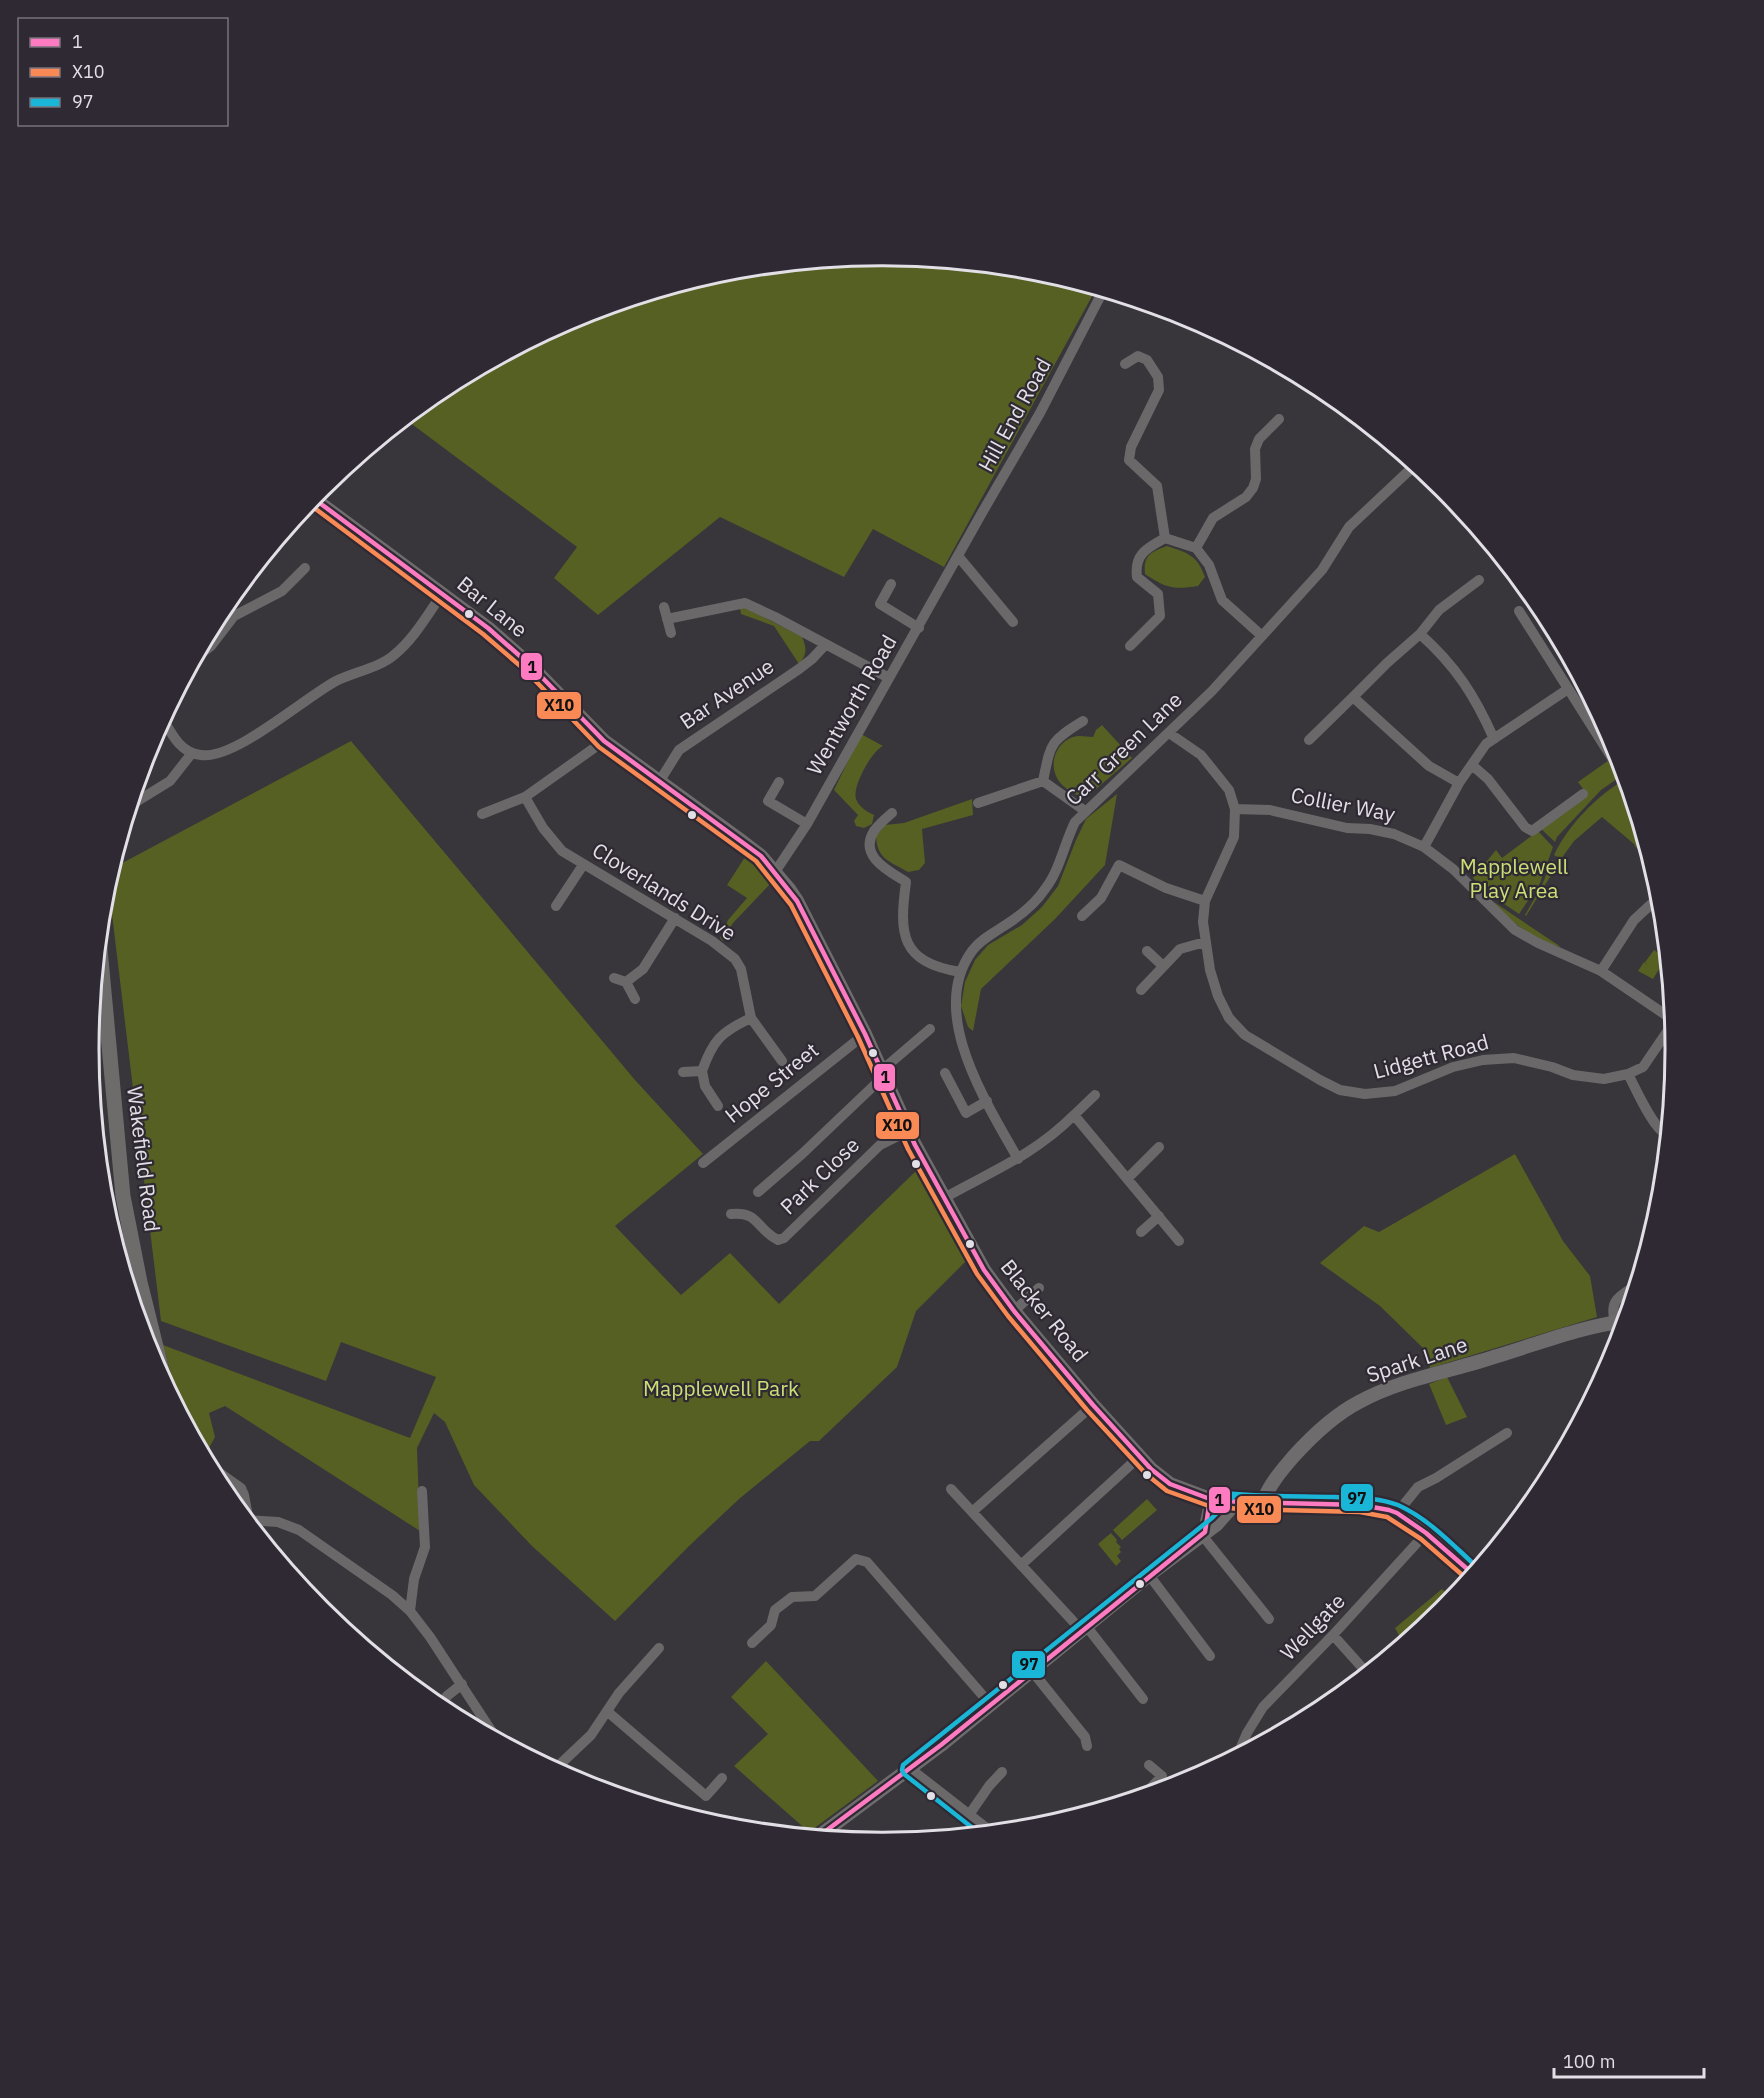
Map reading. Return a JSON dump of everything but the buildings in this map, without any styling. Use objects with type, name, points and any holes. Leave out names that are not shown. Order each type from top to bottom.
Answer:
[{"type":"main road","name":"Bar Lane","points":[[320,503],[506,643],[604,741],[740,840],[761,856],[776,872]]},
{"type":"main road","name":"Blacker Road","points":[[776,872],[796,901],[865,1034],[908,1131],[984,1270],[1014,1311],[1138,1457],[1157,1476],[1170,1484],[1210,1499],[1239,1502],[1361,1505],[1397,1513]]},
{"type":"main road","name":"Wakefield Road","points":[[102,990],[123,1196],[152,1330]]},
{"type":"main road","name":"Spark Lane","points":[[1263,1502],[1267,1491],[1305,1444],[1331,1421],[1357,1403],[1396,1386],[1570,1333],[1615,1323]]},
{"type":"main road","points":[[1203,1533],[1210,1508],[1210,1499]]},
{"type":"main road","points":[[828,1830],[992,1705],[1149,1575],[1216,1525],[1239,1502]]},
{"type":"main road","points":[[1397,1513],[1426,1533],[1467,1569]]},
{"type":"street","name":"Hill End Road","points":[[958,556],[1040,413],[1100,297]]},
{"type":"street","points":[[1125,364],[1138,356],[1147,360],[1158,377],[1159,390],[1131,447],[1129,460],[1157,486],[1165,538]]},
{"type":"street","points":[[1196,548],[1213,518],[1246,497],[1253,488],[1256,480],[1255,448],[1259,439],[1280,419]]},
{"type":"street","name":"Carr Green Lane","points":[[1018,1159],[987,1101],[959,1035],[955,991],[960,972],[980,942],[1021,913],[1045,890],[1053,879],[1066,840],[1075,822],[1212,691],[1322,570],[1349,527],[1409,470]]},
{"type":"street","points":[[1130,646],[1160,616],[1158,594],[1137,577],[1136,567],[1139,556],[1165,538],[1196,548],[1209,565],[1222,600],[1262,636]]},
{"type":"street","points":[[958,556],[1013,622]]},
{"type":"street","name":"Wentworth Road","points":[[776,872],[807,824],[958,556]]},
{"type":"street","points":[[211,646],[234,616],[282,591],[305,568]]},
{"type":"street","points":[[1309,740],[1387,663],[1420,634],[1439,610],[1479,580]]},
{"type":"street","points":[[891,584],[880,604],[919,628]]},
{"type":"street","points":[[169,728],[180,746],[192,753],[209,755],[258,734],[335,682],[392,657],[407,642],[442,594]]},
{"type":"street","points":[[667,619],[745,603],[889,678]]},
{"type":"street","points":[[664,607],[671,633]]},
{"type":"street","points":[[1519,611],[1602,742]]},
{"type":"street","points":[[1420,634],[1453,667],[1478,703],[1494,739]]},
{"type":"street","name":"Bar Avenue","points":[[659,782],[668,764],[679,750],[812,660],[825,645]]},
{"type":"street","points":[[1424,847],[1460,783],[1486,744],[1568,689]]},
{"type":"street","points":[[1353,697],[1429,766],[1460,783]]},
{"type":"street","points":[[1043,781],[1049,751],[1058,737],[1083,721]]},
{"type":"street","name":"Lidgett Road","points":[[1169,733],[1201,755],[1229,790],[1235,809],[1234,837],[1205,901],[1203,922],[1205,942],[1216,988],[1229,1018],[1245,1035],[1340,1090],[1365,1094],[1395,1091],[1453,1067],[1482,1060],[1514,1058],[1552,1067],[1573,1075],[1604,1079],[1628,1074]]},
{"type":"street","points":[[482,814],[525,797],[604,741]]},
{"type":"street","points":[[140,799],[170,781],[192,753]]},
{"type":"street","points":[[1472,765],[1488,779],[1525,827],[1532,831],[1583,794]]},
{"type":"street","points":[[978,803],[1043,781]]},
{"type":"street","points":[[1043,781],[1086,811]]},
{"type":"street","points":[[779,782],[768,801],[807,824]]},
{"type":"street","name":"Cloverlands Drive","points":[[525,797],[551,840],[562,851],[712,941],[735,960],[741,969],[751,1018],[782,1061]]},
{"type":"street","name":"Collier Way","points":[[1235,809],[1270,810],[1320,823],[1394,834],[1424,847],[1453,869],[1515,930],[1538,943],[1601,970],[1664,1015]]},
{"type":"street","points":[[892,813],[875,830],[870,848],[879,865],[906,882],[902,918],[906,939],[918,957],[941,968],[960,972]]},
{"type":"street","points":[[556,906],[583,865]]},
{"type":"street","points":[[1082,916],[1101,898],[1119,865],[1166,888],[1205,901]]},
{"type":"street","points":[[1601,970],[1634,920],[1651,904]]},
{"type":"street","points":[[626,982],[643,969],[675,918]]},
{"type":"street","points":[[1141,990],[1180,949],[1205,942]]},
{"type":"street","points":[[1147,951],[1163,966]]},
{"type":"street","points":[[614,978],[626,982],[635,999]]},
{"type":"street","points":[[718,1106],[705,1086],[702,1071],[707,1057],[723,1032],[751,1018]]},
{"type":"street","points":[[758,1192],[817,1140],[930,1029]]},
{"type":"street","name":"Hope Street","points":[[703,1163],[865,1034]]},
{"type":"street","points":[[1660,1131],[1628,1074],[1643,1066],[1664,1035]]},
{"type":"street","points":[[683,1072],[702,1071]]},
{"type":"street","points":[[945,1073],[966,1113],[987,1101]]},
{"type":"street","points":[[944,1198],[1041,1145],[1095,1095]]},
{"type":"street","points":[[1074,1115],[1179,1241]]},
{"type":"street","name":"Park Close","points":[[731,1214],[744,1212],[752,1216],[758,1225],[773,1237],[778,1240],[784,1238],[880,1145],[908,1131]]},
{"type":"street","points":[[1128,1178],[1160,1147]]},
{"type":"street","points":[[1141,1232],[1159,1216]]},
{"type":"street","points":[[1014,1311],[1039,1288]]},
{"type":"street","points":[[1617,1318],[1611,1310],[1614,1302],[1625,1293]]},
{"type":"street","points":[[972,1512],[1093,1405]]},
{"type":"street","points":[[1397,1513],[1418,1487],[1507,1433]]},
{"type":"street","points":[[1021,1565],[1138,1457]]},
{"type":"street","points":[[227,1478],[241,1488],[245,1504]]},
{"type":"street","points":[[951,1489],[1021,1565],[1085,1629],[1143,1699]]},
{"type":"street","points":[[410,1611],[414,1579],[424,1547],[422,1491]]},
{"type":"street","points":[[258,1521],[278,1522],[299,1530],[371,1579],[410,1611],[462,1684],[488,1726]]},
{"type":"street","points":[[1203,1533],[1269,1619]]},
{"type":"street","name":"Wellgate","points":[[1243,1743],[1254,1719],[1263,1707],[1333,1635],[1426,1533]]},
{"type":"street","points":[[752,1642],[771,1625],[775,1610],[792,1597],[815,1596],[856,1559],[867,1562],[992,1705]]},
{"type":"street","points":[[1149,1575],[1209,1656]]},
{"type":"street","points":[[1333,1635],[1362,1667]]},
{"type":"street","points":[[562,1763],[591,1735],[619,1693],[658,1648]]},
{"type":"street","points":[[1032,1671],[1085,1737],[1087,1746]]},
{"type":"street","points":[[445,1699],[462,1684]]},
{"type":"street","points":[[608,1712],[706,1796],[722,1778]]},
{"type":"street","points":[[1149,1765],[1162,1776],[1157,1781]]},
{"type":"street","points":[[909,1770],[979,1825]]},
{"type":"street","points":[[969,1815],[1002,1772]]},
{"type":"green space","points":[[882,266],[933,268],[1035,281],[1093,295],[944,567],[873,529],[844,577],[720,517],[598,615],[554,578],[577,547],[411,424],[491,371],[582,326],[679,293],[729,281],[831,268]]},
{"type":"green space","points":[[1167,546],[1186,553],[1199,564],[1205,577],[1198,586],[1170,587],[1145,574],[1145,562],[1149,555]]},
{"type":"green space","points":[[740,608],[746,608],[802,637],[805,651],[804,658],[799,664],[774,626],[741,614]]},
{"type":"green space","points":[[1102,725],[1132,758],[1088,796],[1081,797],[1060,783],[1054,770],[1054,758],[1059,747],[1068,739],[1078,736],[1093,737]]},
{"type":"green space","points":[[861,734],[883,746],[869,762],[857,786],[857,802],[874,815],[872,824],[864,828],[856,826],[854,821],[858,815],[834,790]]},
{"type":"green space","name":"Mapplewell Park","points":[[351,741],[635,1080],[703,1154],[615,1226],[681,1295],[730,1253],[779,1304],[919,1168],[970,1257],[916,1311],[897,1367],[819,1441],[810,1441],[739,1499],[615,1621],[532,1546],[474,1485],[445,1422],[434,1413],[417,1448],[420,1531],[225,1406],[209,1413],[215,1437],[209,1448],[172,1377],[163,1345],[410,1438],[436,1377],[341,1342],[326,1381],[161,1321],[112,911],[122,863]]},
{"type":"green space","points":[[1609,760],[1616,779],[1601,790],[1557,837],[1555,842],[1539,827],[1586,793],[1578,782]]},
{"type":"green space","points":[[1618,784],[1638,846],[1636,848],[1602,817],[1574,841],[1561,859],[1554,855],[1575,822]]},
{"type":"green space","points":[[1117,794],[1105,865],[1055,919],[981,989],[973,1031],[968,1027],[961,1006],[965,982],[975,960],[988,945],[1022,925],[1042,907],[1058,886],[1086,819]]},
{"type":"green space","points":[[972,799],[973,815],[922,829],[925,863],[919,870],[908,872],[890,862],[879,850],[876,836],[885,825],[904,823]]},
{"type":"green space","name":"Mapplewell Play Area","points":[[1538,831],[1553,847],[1540,883],[1519,914],[1488,893],[1473,878],[1496,850],[1502,858]]},
{"type":"green space","points":[[745,857],[772,882],[733,923],[723,941],[720,938],[728,920],[747,898],[727,885]]},
{"type":"green space","points":[[1552,860],[1558,864],[1526,916],[1542,885]]},
{"type":"green space","points":[[1494,902],[1561,947],[1524,930],[1507,917]]},
{"type":"green space","points":[[1654,950],[1659,953],[1660,968],[1653,979],[1638,971],[1644,962],[1648,965],[1645,962]]},
{"type":"green space","points":[[1515,1154],[1563,1241],[1590,1276],[1597,1317],[1430,1368],[1424,1349],[1380,1306],[1320,1263],[1364,1226],[1379,1232]]},
{"type":"green space","points":[[1447,1377],[1467,1417],[1446,1425],[1429,1384]]},
{"type":"green space","points":[[1147,1499],[1157,1510],[1122,1540],[1113,1530]]},
{"type":"green space","points":[[1111,1533],[1121,1547],[1119,1549],[1121,1552],[1117,1556],[1121,1561],[1116,1566],[1098,1544]]},
{"type":"green space","points":[[1442,1589],[1446,1592],[1400,1637],[1395,1628]]},
{"type":"green space","points":[[766,1661],[878,1781],[814,1828],[804,1827],[734,1766],[768,1734],[731,1697]]},
{"type":"transit line","name":"1","points":[[320,503],[488,628],[530,665],[604,741],[761,856],[797,901],[865,1034],[915,1145],[984,1270],[1014,1311],[1093,1405],[1151,1469],[1170,1484],[1210,1499],[1239,1502],[1361,1505],[1389,1510],[1426,1533],[1467,1569]]},
{"type":"transit line","name":"X10","points":[[315,509],[483,634],[525,670],[599,747],[756,861],[791,905],[858,1037],[908,1149],[977,1274],[1008,1316],[1087,1410],[1146,1474],[1167,1491],[1209,1506],[1239,1509],[1360,1512],[1387,1517],[1421,1539],[1462,1575]]},
{"type":"transit line","name":"97","points":[[1213,1492],[1258,1496],[1358,1498],[1390,1502],[1430,1525],[1473,1563]]},
{"type":"transit line","name":"97","points":[[971,1826],[904,1774],[903,1765],[1212,1518],[1234,1496]]},
{"type":"transit line","name":"1","points":[[828,1830],[941,1745],[1205,1532],[1210,1499]]}]
